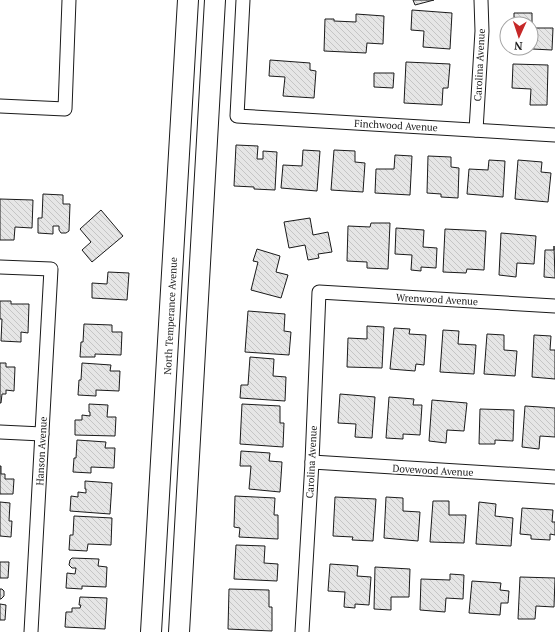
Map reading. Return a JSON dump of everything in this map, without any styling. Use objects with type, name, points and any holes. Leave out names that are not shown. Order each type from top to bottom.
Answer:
[{"type":"main road","name":"North Temperance Avenue","points":[[151,632],[188,0]]},
{"type":"main road","points":[[179,632],[215,0]]},
{"type":"street","points":[[0,106],[65,109],[69,0]]},
{"type":"street","name":"Finchwood Avenue","points":[[243,0],[236,116],[555,135]]},
{"type":"street","name":"Carolina Avenue","points":[[476,130],[482,31],[481,0]]},
{"type":"street","name":"Hanson Avenue","points":[[0,268],[51,269],[31,632]]},
{"type":"street","name":"Carolina Avenue","points":[[302,632],[312,462],[319,292]]},
{"type":"street","name":"Wrenwood Avenue","points":[[319,292],[555,306]]},
{"type":"street","points":[[0,432],[42,434]]},
{"type":"street","name":"Dovewood Avenue","points":[[312,462],[555,477]]},
{"type":"building","points":[[413,0],[434,0],[415,5]]},
{"type":"building","points":[[412,10],[452,13],[450,49],[423,47],[424,31],[411,30]]},
{"type":"building","points":[[514,13],[532,13],[532,16],[514,16]]},
{"type":"building","points":[[356,14],[384,16],[383,44],[367,43],[366,53],[324,51],[325,19],[356,22]]},
{"type":"building","points":[[539,28],[553,28],[552,50],[539,49]]},
{"type":"building","points":[[270,60],[310,63],[310,70],[316,71],[314,98],[283,96],[285,77],[269,76]]},
{"type":"building","points":[[406,62],[450,64],[448,88],[443,88],[442,105],[404,103]]},
{"type":"building","points":[[513,64],[548,65],[547,105],[530,105],[531,89],[512,88]]},
{"type":"building","points":[[374,73],[394,73],[393,88],[374,87]]},
{"type":"building","points":[[236,145],[258,146],[257,159],[263,159],[263,151],[277,152],[275,190],[234,186]]},
{"type":"building","points":[[303,150],[320,151],[317,191],[281,188],[283,165],[302,166]]},
{"type":"building","points":[[334,150],[355,151],[355,162],[365,163],[363,192],[331,190]]},
{"type":"building","points":[[395,155],[412,156],[410,195],[375,193],[376,169],[394,169]]},
{"type":"building","points":[[428,156],[451,157],[451,167],[459,168],[458,198],[441,197],[441,194],[427,193]]},
{"type":"building","points":[[489,160],[505,161],[503,197],[467,194],[469,169],[488,170]]},
{"type":"building","points":[[518,160],[542,162],[541,172],[551,173],[548,202],[515,199]]},
{"type":"building","points":[[43,194],[63,195],[63,204],[70,204],[69,231],[66,233],[61,233],[59,226],[53,226],[53,234],[38,233],[38,218],[42,218]]},
{"type":"building","points":[[0,199],[33,200],[32,228],[15,227],[14,240],[0,240]]},
{"type":"building","points":[[101,210],[123,236],[92,262],[82,250],[91,242],[80,229]]},
{"type":"building","points":[[310,218],[313,235],[328,232],[332,252],[318,254],[319,258],[308,260],[305,245],[289,248],[284,222]]},
{"type":"building","points":[[371,223],[390,223],[388,269],[367,268],[367,262],[347,261],[348,226],[370,227]]},
{"type":"building","points":[[396,228],[424,230],[423,247],[437,248],[436,268],[421,267],[421,271],[411,270],[412,255],[395,254]]},
{"type":"building","points":[[445,229],[486,231],[484,270],[467,269],[466,273],[443,272]]},
{"type":"building","points":[[501,233],[536,236],[534,264],[517,263],[516,277],[499,275]]},
{"type":"building","points":[[554,246],[555,278],[544,277],[545,250],[554,250]]},
{"type":"building","points":[[257,249],[280,256],[276,272],[288,275],[281,298],[251,290],[258,262],[253,261]]},
{"type":"building","points":[[108,272],[129,273],[127,300],[92,298],[92,283],[107,284]]},
{"type":"building","points":[[0,301],[11,301],[11,304],[29,304],[28,333],[21,332],[21,342],[1,341],[2,319],[0,319]]},
{"type":"building","points":[[248,311],[285,314],[284,331],[291,332],[289,355],[245,352]]},
{"type":"building","points":[[84,324],[112,325],[112,332],[122,332],[121,355],[95,354],[95,357],[80,357]]},
{"type":"building","points":[[367,326],[384,327],[382,368],[347,367],[348,338],[367,339]]},
{"type":"building","points":[[394,328],[410,329],[409,334],[426,335],[424,365],[416,364],[415,371],[390,369]]},
{"type":"building","points":[[443,330],[459,331],[458,344],[476,345],[474,374],[440,372]]},
{"type":"building","points":[[487,334],[504,335],[504,350],[517,351],[515,376],[484,374]]},
{"type":"building","points":[[534,335],[551,336],[550,350],[555,350],[555,379],[532,377]]},
{"type":"building","points":[[250,357],[274,359],[273,376],[286,377],[285,401],[240,398],[241,385],[248,385]]},
{"type":"building","points":[[0,363],[6,363],[6,367],[15,367],[14,391],[6,390],[6,394],[2,394],[1,403],[0,403]]},
{"type":"building","points":[[82,363],[111,365],[110,371],[120,371],[119,391],[96,390],[96,396],[78,395]]},
{"type":"building","points":[[340,394],[375,397],[372,438],[355,437],[356,424],[338,423]]},
{"type":"building","points":[[389,397],[414,399],[413,405],[422,405],[420,435],[403,434],[403,439],[386,438]]},
{"type":"building","points":[[432,400],[467,403],[464,431],[447,430],[446,443],[429,441]]},
{"type":"building","points":[[89,404],[108,405],[107,417],[116,417],[115,436],[75,435],[75,420],[82,420],[82,415],[90,416]]},
{"type":"building","points":[[242,404],[280,406],[280,423],[284,423],[283,447],[240,444]]},
{"type":"building","points":[[525,406],[555,408],[555,437],[540,436],[539,449],[522,447]]},
{"type":"building","points":[[480,409],[514,410],[513,441],[495,440],[495,444],[479,444]]},
{"type":"building","points":[[77,440],[106,442],[105,448],[115,448],[114,468],[91,467],[91,473],[73,472],[74,458],[76,458]]},
{"type":"building","points":[[241,451],[270,453],[269,461],[282,462],[280,492],[249,489],[251,466],[240,466]]},
{"type":"building","points":[[0,466],[1,474],[5,474],[5,479],[14,479],[13,494],[0,494]]},
{"type":"building","points":[[85,481],[112,483],[110,514],[70,511],[71,496],[78,497],[78,492],[86,493]]},
{"type":"building","points":[[235,496],[275,498],[274,515],[278,515],[278,539],[239,537],[240,528],[234,527]]},
{"type":"building","points":[[335,497],[376,499],[373,541],[352,540],[353,537],[333,536]]},
{"type":"building","points":[[386,497],[403,498],[403,511],[420,512],[418,541],[384,538]]},
{"type":"building","points":[[433,501],[449,501],[449,515],[466,515],[464,543],[430,542]]},
{"type":"building","points":[[0,502],[10,503],[9,521],[12,521],[11,537],[0,536]]},
{"type":"building","points":[[479,502],[496,504],[495,516],[513,518],[511,546],[476,544]]},
{"type":"building","points":[[522,508],[553,510],[552,522],[555,522],[555,535],[550,534],[550,540],[531,539],[531,535],[520,534]]},
{"type":"building","points":[[74,516],[112,518],[111,545],[88,544],[87,551],[69,550],[70,535],[73,535]]},
{"type":"building","points":[[236,545],[265,546],[264,563],[278,564],[277,581],[234,579]]},
{"type":"building","points":[[72,558],[99,559],[98,566],[107,567],[106,587],[82,586],[82,589],[66,588],[67,573],[75,574],[76,568],[72,568],[69,565]]},
{"type":"building","points":[[0,562],[9,562],[8,578],[0,578]]},
{"type":"building","points":[[330,564],[358,566],[357,576],[371,577],[369,605],[355,604],[355,608],[344,607],[345,592],[328,591]]},
{"type":"building","points":[[375,567],[410,569],[409,597],[391,597],[391,610],[374,609]]},
{"type":"building","points":[[450,574],[464,575],[463,599],[446,598],[445,612],[420,610],[421,579],[450,580]]},
{"type":"building","points":[[520,577],[555,578],[554,607],[536,606],[535,619],[518,619]]},
{"type":"building","points":[[472,581],[501,583],[500,590],[509,591],[508,603],[501,603],[500,615],[469,613]]},
{"type":"building","points":[[0,589],[4,591],[4,596],[1,599],[0,599]]},
{"type":"building","points":[[229,589],[269,590],[269,607],[272,607],[272,631],[228,629]]},
{"type":"building","points":[[80,597],[107,598],[105,629],[65,627],[66,612],[72,612],[72,608],[80,608]]},
{"type":"building","points":[[0,604],[6,605],[5,620],[0,620]]}]
